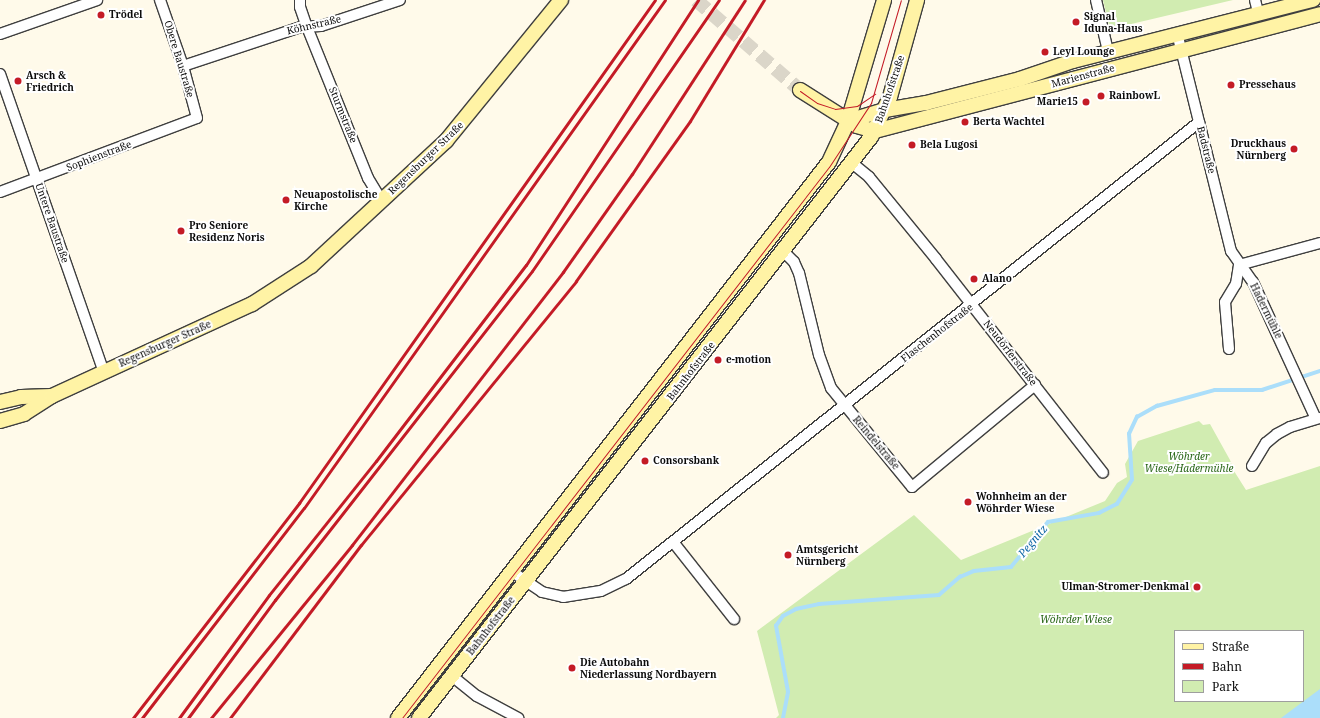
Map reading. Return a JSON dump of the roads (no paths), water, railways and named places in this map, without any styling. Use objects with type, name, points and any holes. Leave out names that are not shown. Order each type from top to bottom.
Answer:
[{"type":"main road","name":"Regensburger Straße","points":[[4,422],[24,414],[52,396],[266,296],[318,260],[460,126],[561,0]]},
{"type":"main road","name":"Bahnhofstraße","points":[[398,718],[818,176],[837,148],[848,121],[884,0]]},
{"type":"main road","name":"Bahnhofstraße","points":[[419,718],[784,252],[875,131],[885,110],[917,0]]},
{"type":"main road","name":"Marienstraße","points":[[848,121],[885,110],[926,103],[1020,79],[1061,64],[1177,33],[1256,6],[1313,0]]},
{"type":"main road","name":"Marienstraße","points":[[875,131],[1320,14]]},
{"type":"main road","points":[[800,90],[848,121],[865,130],[875,131]]},
{"type":"main road","name":"Regensburger Straße","points":[[0,402],[21,397],[52,396]]},
{"type":"street","points":[[0,34],[97,0]]},
{"type":"street","name":"Obere Baustraße","points":[[160,0],[183,66],[197,118]]},
{"type":"street","name":"Sturmstraße","points":[[300,0],[307,27],[368,178],[382,201]]},
{"type":"street","name":"Köhnstraße","points":[[183,66],[307,27],[321,26],[400,0]]},
{"type":"street","points":[[1096,0],[1108,51]]},
{"type":"street","name":"Badstraße","points":[[1177,33],[1231,251],[1239,266]]},
{"type":"street","name":"Untere Baustraße","points":[[0,74],[104,372]]},
{"type":"street","name":"Sophienstraße","points":[[0,192],[37,180],[197,118]]},
{"type":"street","name":"Flaschenhofstraße","points":[[511,571],[526,582],[548,594],[563,597],[601,591],[626,579],[674,543],[1199,122]]},
{"type":"street","name":"Neudörferstraße","points":[[852,163],[869,177],[972,304],[1102,473]]},
{"type":"street","points":[[1239,266],[1320,243]]},
{"type":"street","name":"Reindelstraße","points":[[784,252],[794,262],[799,275],[826,379],[845,405],[912,487],[1035,385]]},
{"type":"street","name":"Hadermühle","points":[[1229,348],[1225,302],[1236,284],[1239,266]]},
{"type":"street","name":"Hadermühle","points":[[1239,266],[1253,282],[1300,383],[1318,417],[1277,434],[1266,443],[1252,466]]},
{"type":"street","points":[[674,543],[734,618]]},
{"type":"street","points":[[452,676],[477,696],[518,718]]},
{"type":"water","points":[[1320,689],[1320,718],[1281,718],[1304,702]]},
{"type":"waterway","name":"Pegnitz","points":[[783,718],[788,692],[776,626],[783,616],[796,609],[819,604],[939,595],[960,577],[974,571],[1011,567],[1048,522],[1099,513],[1117,504],[1132,480],[1129,434],[1137,417],[1157,406],[1215,390],[1262,390],[1320,371]]},
{"type":"tunnel","points":[[696,0],[800,90]]},
{"type":"tram line","points":[[402,718],[829,167],[871,103],[901,0]]},
{"type":"tram line","points":[[800,91],[817,103],[835,109],[857,106],[875,94]]},
{"type":"railway","points":[[133,718],[299,503],[655,0]]},
{"type":"railway","points":[[142,718],[304,508],[665,0]]},
{"type":"railway","points":[[179,718],[269,595],[376,461],[526,265],[698,0]]},
{"type":"railway","points":[[188,718],[275,600],[532,271],[719,0]]},
{"type":"railway","points":[[211,718],[352,545],[563,272],[632,174],[745,0]]},
{"type":"railway","points":[[230,718],[361,545],[576,281],[690,121],[764,0]]},
{"type":"place","name":"Trödel","points":[[101,15]]},
{"type":"place","name":"Signal Iduna-Haus","points":[[1076,22]]},
{"type":"place","name":"Leyl Lounge","points":[[1045,52]]},
{"type":"place","name":"Arsch & Friedrich","points":[[18,81]]},
{"type":"place","name":"Pressehaus","points":[[1231,85]]},
{"type":"place","name":"RainbowL","points":[[1101,96]]},
{"type":"place","name":"Marie15","points":[[1086,102]]},
{"type":"place","name":"Berta Wachtel","points":[[965,122]]},
{"type":"place","name":"Bela Lugosi","points":[[912,145]]},
{"type":"place","name":"Druckhaus Nürnberg","points":[[1294,149]]},
{"type":"place","name":"Neuapostolische Kirche","points":[[286,200]]},
{"type":"place","name":"Pro Seniore Residenz Noris","points":[[181,231]]},
{"type":"place","name":"Alano","points":[[974,279]]},
{"type":"place","name":"e-motion","points":[[718,360]]},
{"type":"place","name":"Consorsbank","points":[[645,461]]},
{"type":"place","name":"Wohnheim an der Wöhrder Wiese","points":[[968,502]]},
{"type":"place","name":"Amtsgericht Nürnberg","points":[[788,555]]},
{"type":"place","name":"Ulman-Stromer-Denkmal","points":[[1197,587]]},
{"type":"place","name":"Die Autobahn Niederlassung Nordbayern","points":[[572,668]]},
{"type":"park label","name":"Wöhrder Wiese/Hadermühle","points":[[1189,462]]},
{"type":"park label","name":"Wöhrder Wiese","points":[[1076,620]]}]
